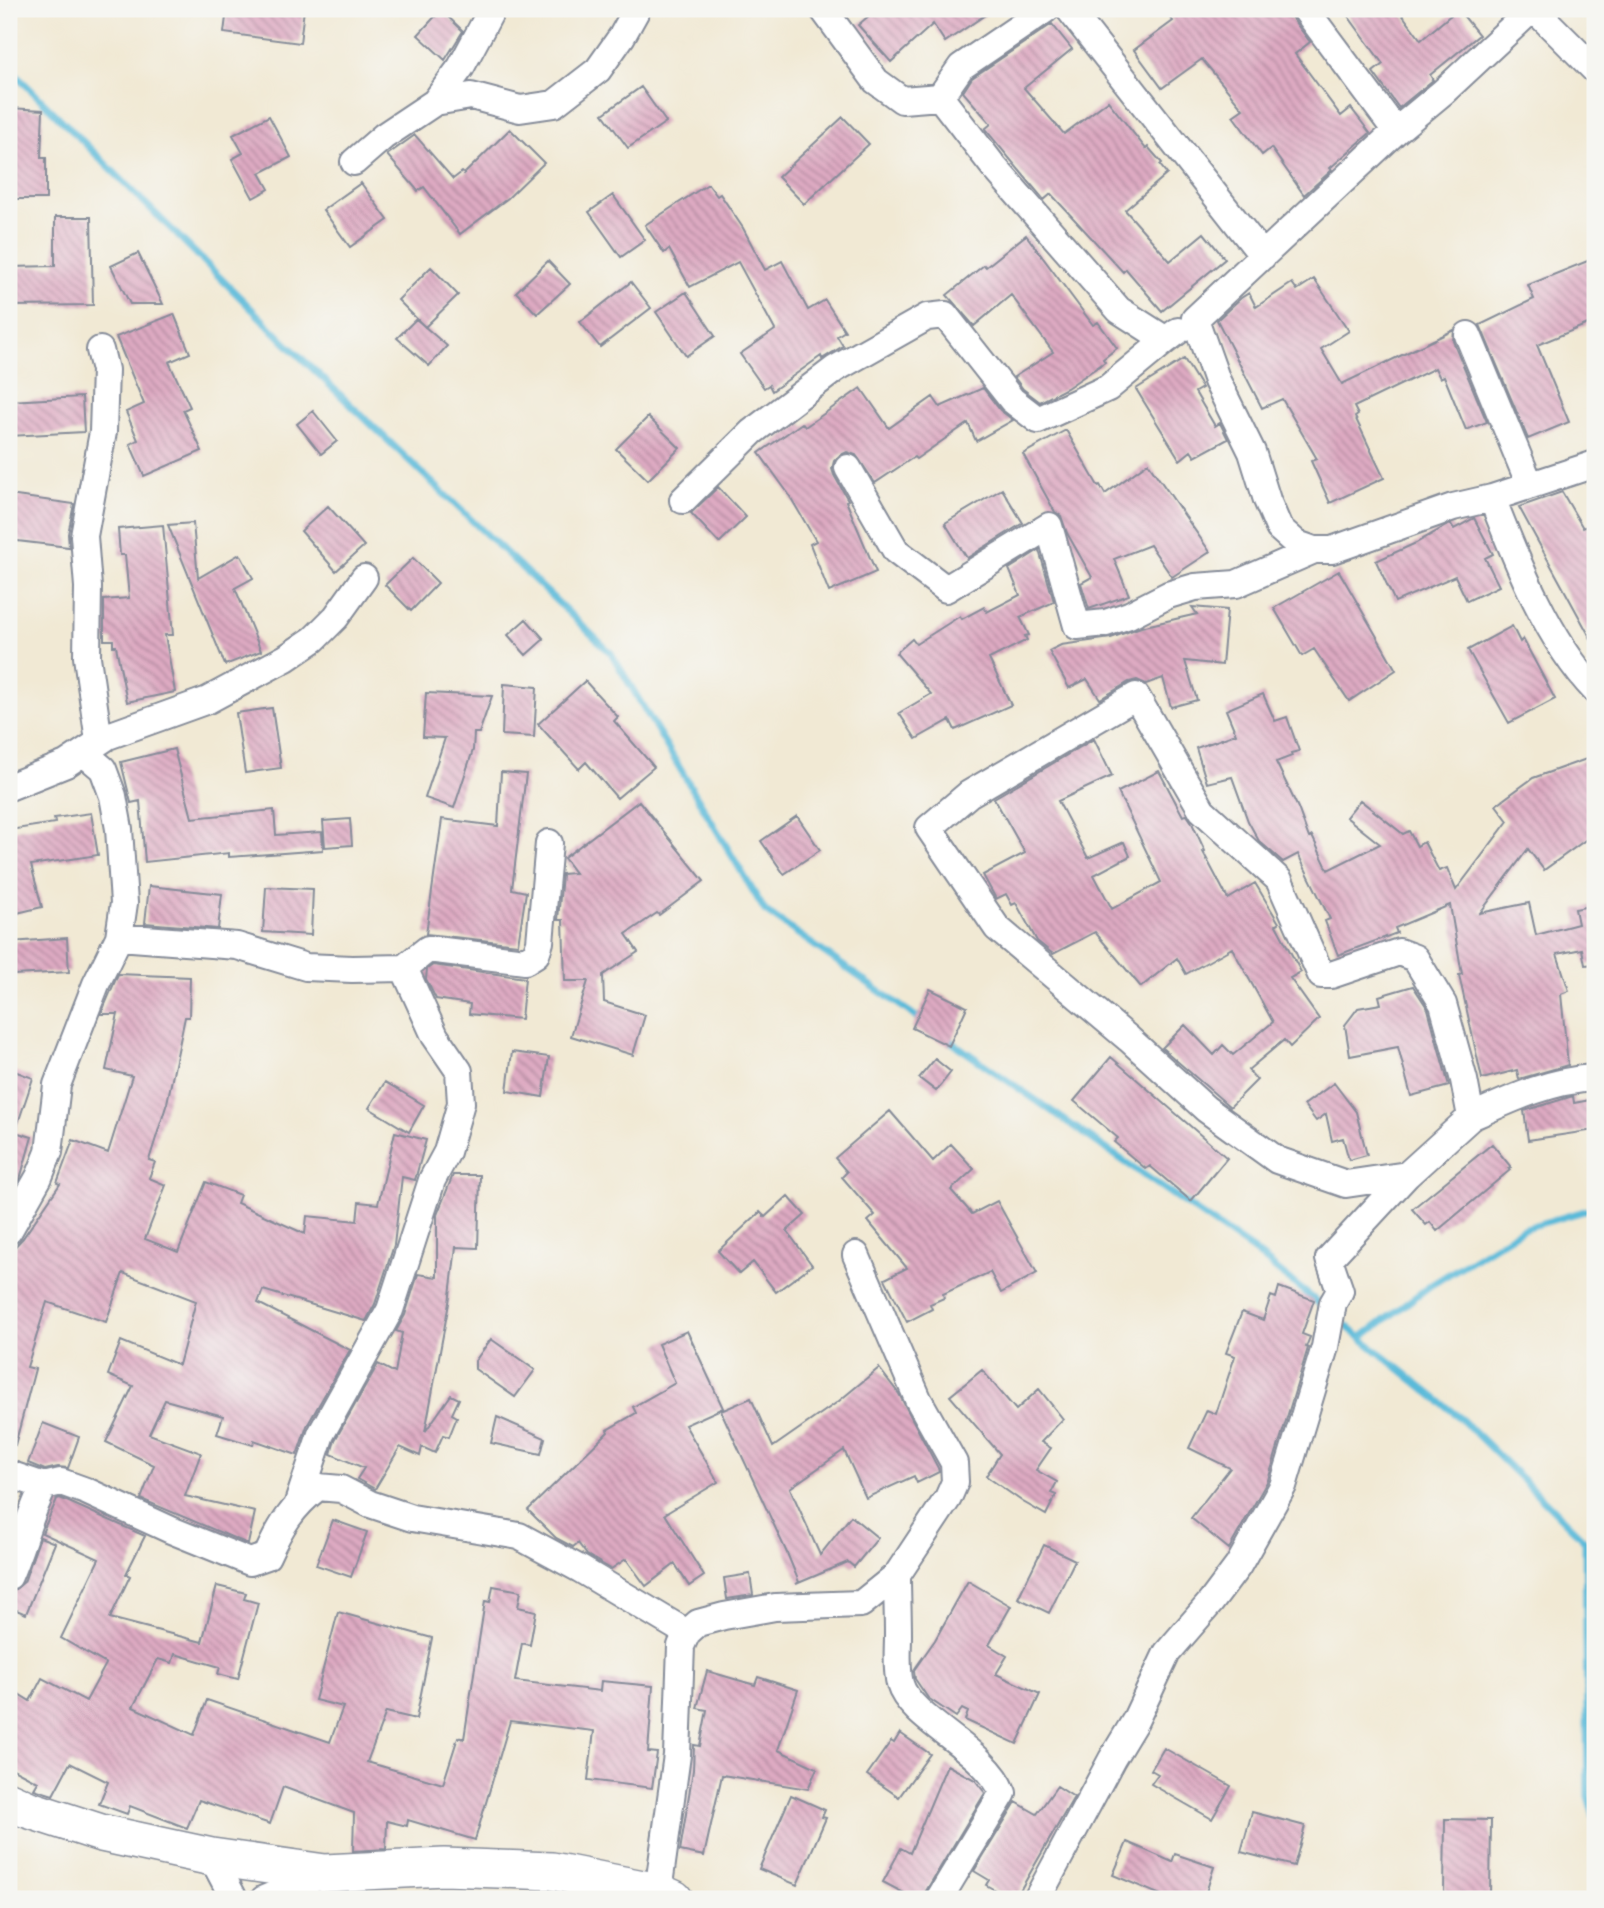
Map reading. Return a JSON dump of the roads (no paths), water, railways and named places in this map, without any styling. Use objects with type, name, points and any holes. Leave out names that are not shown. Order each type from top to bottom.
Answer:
[{"type":"street","points":[[354,162],[384,136],[435,102],[461,67],[492,9]]},
{"type":"street","points":[[435,102],[471,96],[520,109],[554,104],[598,70],[637,9]]},
{"type":"street","points":[[823,9],[876,80],[901,100],[940,97]]},
{"type":"street","points":[[940,97],[961,67],[1046,9]]},
{"type":"street","points":[[1069,9],[1263,256]]},
{"type":"street","points":[[1305,9],[1396,131]]},
{"type":"street","points":[[683,500],[752,432],[835,369],[927,317],[945,315],[1012,400],[1038,420],[1108,388],[1195,319],[1396,131],[1443,92],[1533,9],[1595,70]]},
{"type":"street","points":[[940,97],[994,167],[1119,310],[1166,340]]},
{"type":"street","points":[[1195,319],[1217,381],[1252,452],[1279,528],[1297,544],[1314,550],[1332,550],[1453,507],[1492,498],[1595,464]]},
{"type":"street","points":[[1468,335],[1530,485]]},
{"type":"street","points":[[9,1230],[50,1152],[57,1085],[91,996],[119,937],[124,903],[119,829],[113,796],[92,747],[87,657],[88,587],[84,536],[103,432],[105,370],[100,350]]},
{"type":"street","points":[[848,468],[896,551],[946,589],[1049,526],[1077,625],[1106,623],[1129,615],[1168,595],[1195,587],[1236,584],[1314,550]]},
{"type":"street","points":[[1492,498],[1519,568],[1577,672],[1595,691]]},
{"type":"street","points":[[9,787],[66,764],[108,736],[208,700],[286,658],[314,639],[336,617],[364,578]]},
{"type":"street","points":[[1407,1175],[1346,1184],[1277,1160],[1206,1109],[997,928],[929,828],[969,794],[1136,696],[1202,810],[1279,880],[1321,975],[1331,975],[1399,952],[1415,958],[1443,1004],[1464,1080],[1471,1117]]},
{"type":"street","points":[[119,937],[237,946],[306,967],[404,968],[428,949],[525,961],[536,954],[540,942],[549,843]]},
{"type":"street","points":[[298,1503],[321,1434],[390,1310],[432,1180],[447,1152],[461,1103],[458,1071],[435,1036],[404,968]]},
{"type":"street","points":[[1037,1899],[1135,1721],[1167,1653],[1238,1566],[1283,1486],[1325,1347],[1333,1303],[1340,1291],[1329,1259],[1407,1175],[1471,1117],[1529,1091],[1595,1078]]},
{"type":"street","points":[[9,1801],[101,1833],[212,1857],[325,1873],[444,1867],[552,1871],[666,1896],[677,1755],[681,1646],[687,1633],[698,1623],[775,1607],[861,1604],[897,1575],[956,1482],[954,1463],[918,1399],[856,1255]]},
{"type":"street","points":[[9,1474],[44,1486],[61,1482],[86,1491],[250,1562],[267,1556],[277,1533],[298,1503],[318,1487],[341,1489],[370,1504],[412,1518],[519,1536],[687,1633]]},
{"type":"street","points":[[9,1576],[22,1547],[34,1504],[44,1486]]},
{"type":"street","points":[[897,1575],[900,1685],[909,1701],[976,1758],[999,1783],[1003,1793],[939,1899]]},
{"type":"street","points":[[861,1604],[898,1631]]},
{"type":"street","points":[[212,1857],[234,1899]]},
{"type":"street","points":[[264,1899],[325,1873]]},
{"type":"waterway","points":[[9,68],[291,348],[611,653],[765,911],[925,1023]]},
{"type":"waterway","points":[[946,1038],[1255,1252],[1326,1309]]},
{"type":"waterway","points":[[1361,1338],[1431,1285],[1522,1229],[1595,1208]]},
{"type":"waterway","points":[[1335,1317],[1457,1415],[1585,1541],[1588,1796],[1595,1819]]}]
